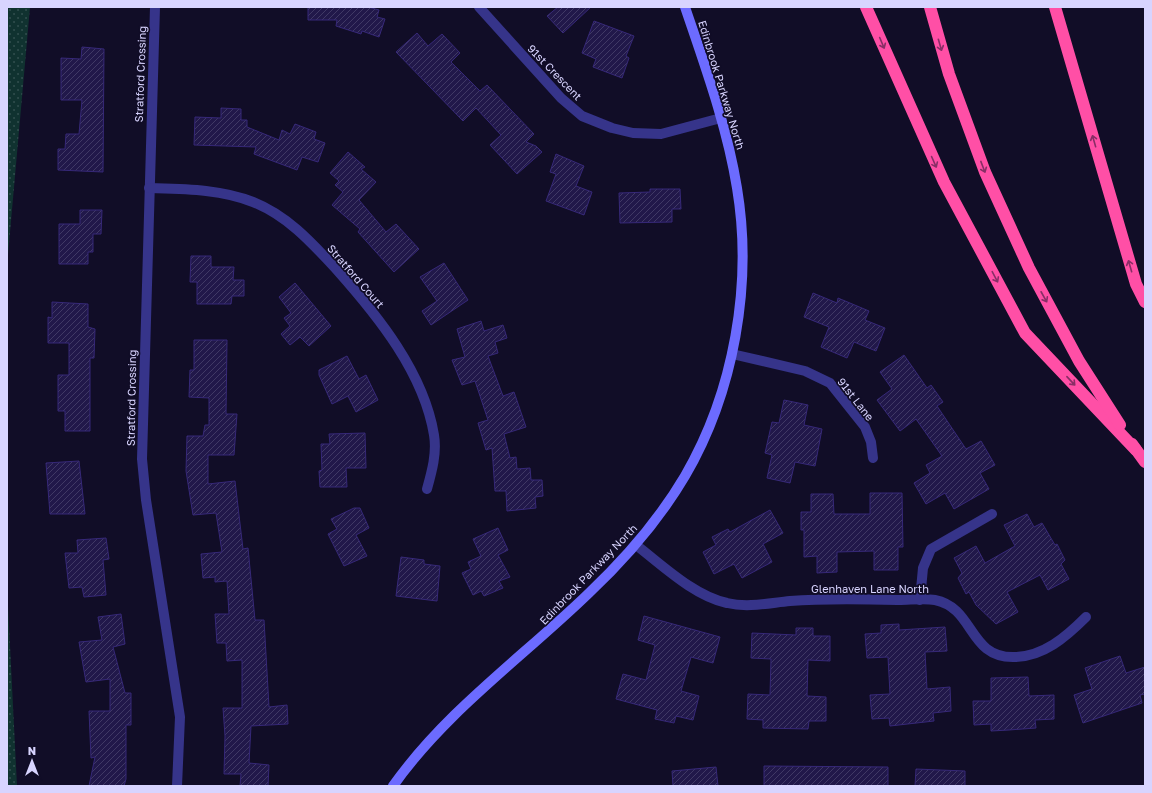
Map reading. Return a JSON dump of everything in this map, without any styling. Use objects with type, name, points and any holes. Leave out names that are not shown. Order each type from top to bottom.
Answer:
[{"type":"highway","points":[[866,7],[944,182],[1025,333],[1136,450]]},
{"type":"highway","points":[[930,7],[949,74],[985,172],[1029,268],[1079,361],[1145,462]]},
{"type":"highway","points":[[1055,7],[1136,284],[1145,302]]},
{"type":"street","name":"Stratford Crossing","points":[[155,7],[142,459],[146,500],[180,717],[177,786]]},
{"type":"street","name":"91st Crescent","points":[[478,7],[561,98],[582,116],[612,128],[633,133],[661,134],[721,118]]},
{"type":"street","name":"Edinbrook Parkway North","points":[[393,786],[434,736],[552,628],[636,545],[664,509],[686,475],[705,436],[720,397],[732,354],[737,323],[742,281],[743,237],[738,188],[721,118],[685,7]]},
{"type":"street","name":"Stratford Court","points":[[149,188],[227,194],[253,202],[279,215],[301,232],[327,260],[383,325],[418,385],[429,413],[434,436],[434,461],[427,489]]},
{"type":"street","name":"91st Lane","points":[[732,354],[805,371],[830,383],[865,427],[871,442],[873,458]]},
{"type":"street","points":[[920,600],[923,568],[931,549],[992,514]]},
{"type":"street","name":"Glenhaven Lane North","points":[[636,545],[696,590],[726,603],[749,606],[834,598],[935,600],[951,606],[962,616],[980,645],[996,655],[1014,657],[1042,651],[1066,637],[1086,617]]},
{"type":"green space","points":[[7,7],[30,7],[7,266]]},
{"type":"green space","points":[[7,586],[17,786],[7,786]]},
{"type":"building","points":[[308,7],[368,7],[379,10],[377,17],[385,19],[379,37],[362,31],[361,34],[336,26],[337,20],[308,20]]},
{"type":"building","points":[[558,7],[591,7],[563,33],[547,16]]},
{"type":"building","points":[[594,21],[634,36],[626,56],[629,58],[622,78],[593,67],[596,59],[582,53]]},
{"type":"building","points":[[417,33],[428,46],[442,34],[460,53],[451,62],[480,91],[487,85],[534,134],[526,142],[536,146],[542,152],[517,174],[490,145],[501,135],[476,108],[463,121],[396,52]]},
{"type":"building","points":[[82,47],[104,49],[103,172],[58,170],[58,149],[65,149],[66,134],[79,134],[82,100],[61,100],[61,58],[81,59]]},
{"type":"building","points":[[221,108],[241,109],[241,120],[247,120],[247,127],[279,140],[282,130],[290,134],[295,124],[316,132],[314,139],[325,143],[318,162],[302,157],[297,170],[254,154],[256,147],[194,145],[195,117],[221,118]]},
{"type":"building","points":[[348,152],[365,167],[361,169],[376,182],[359,200],[386,232],[396,224],[419,249],[394,272],[358,232],[360,229],[332,205],[343,192],[335,185],[339,181],[330,173]]},
{"type":"building","points":[[556,154],[584,166],[576,186],[592,192],[584,215],[546,201],[556,174],[550,172]]},
{"type":"building","points":[[650,189],[680,189],[681,209],[672,209],[672,222],[620,223],[619,193],[650,192]]},
{"type":"building","points":[[80,210],[102,210],[101,234],[93,234],[93,252],[88,252],[88,264],[59,264],[59,224],[80,224]]},
{"type":"building","points":[[191,256],[211,256],[211,267],[234,267],[233,280],[244,280],[244,296],[232,296],[231,304],[197,304],[197,282],[190,282]]},
{"type":"building","points":[[444,263],[468,300],[431,325],[422,311],[437,301],[420,277]]},
{"type":"building","points":[[295,283],[331,326],[309,346],[300,337],[290,345],[281,334],[290,326],[284,318],[291,313],[279,297]]},
{"type":"building","points":[[813,293],[837,303],[838,298],[869,311],[865,320],[885,328],[876,351],[854,342],[847,358],[821,347],[829,327],[804,317]]},
{"type":"building","points":[[52,302],[88,304],[88,327],[95,329],[94,358],[90,358],[90,431],[65,431],[65,411],[58,411],[58,375],[69,375],[69,343],[48,343],[48,317],[52,318]]},
{"type":"building","points":[[481,321],[484,331],[503,325],[507,338],[495,342],[498,353],[488,356],[503,396],[514,392],[526,427],[504,434],[510,458],[516,457],[517,469],[530,468],[531,480],[542,480],[543,496],[535,497],[536,508],[507,511],[506,491],[495,491],[492,448],[486,450],[478,423],[488,420],[475,381],[462,385],[452,360],[465,357],[457,329]]},
{"type":"building","points":[[194,340],[227,340],[226,414],[237,414],[234,455],[208,455],[208,484],[235,481],[243,549],[248,548],[255,620],[264,620],[269,707],[287,705],[288,724],[251,726],[249,763],[269,765],[268,786],[240,786],[241,774],[224,774],[225,736],[223,708],[242,708],[242,660],[227,661],[226,643],[217,643],[215,614],[229,614],[227,581],[215,582],[215,577],[203,578],[201,554],[222,552],[216,513],[193,515],[186,471],[187,436],[203,436],[205,425],[209,425],[209,398],[189,397],[190,370],[194,370]]},
{"type":"building","points":[[904,355],[927,388],[931,385],[943,402],[937,406],[966,449],[981,441],[995,465],[980,473],[989,489],[954,509],[945,493],[926,504],[914,483],[930,473],[926,465],[942,456],[916,419],[900,431],[877,400],[892,389],[880,372]]},
{"type":"building","points":[[347,356],[359,379],[366,375],[378,400],[356,412],[348,396],[332,404],[319,375],[319,370]]},
{"type":"building","points":[[784,400],[808,405],[804,425],[822,429],[815,466],[795,462],[790,483],[767,478],[772,455],[765,453],[772,422],[779,423]]},
{"type":"building","points":[[365,433],[366,468],[346,468],[347,487],[320,487],[319,471],[322,470],[321,444],[330,444],[329,434]]},
{"type":"building","points":[[79,461],[85,514],[50,514],[46,463]]},
{"type":"building","points":[[870,493],[902,493],[903,547],[898,547],[898,570],[874,570],[874,551],[837,552],[837,572],[817,573],[817,556],[804,557],[804,530],[801,530],[801,512],[811,512],[811,494],[833,494],[834,514],[870,514]]},
{"type":"building","points":[[354,508],[360,508],[369,528],[356,535],[367,556],[344,566],[328,534],[337,529],[331,519]]},
{"type":"building","points":[[770,510],[783,533],[763,544],[772,562],[742,578],[734,564],[714,574],[703,552],[716,545],[712,537],[728,529],[730,532]]},
{"type":"building","points":[[1027,514],[1034,527],[1042,523],[1055,545],[1057,544],[1065,560],[1061,564],[1069,579],[1048,590],[1040,575],[1007,592],[1018,612],[996,624],[976,605],[969,592],[966,594],[958,578],[962,573],[954,558],[976,546],[985,563],[1015,546],[1004,525]]},
{"type":"building","points":[[498,528],[508,550],[498,555],[510,577],[499,581],[503,588],[484,596],[481,591],[473,595],[462,573],[471,569],[468,562],[481,556],[473,539]]},
{"type":"building","points":[[106,538],[109,559],[103,560],[106,595],[84,597],[82,587],[69,588],[65,553],[78,553],[77,540]]},
{"type":"building","points":[[401,557],[424,560],[424,564],[440,566],[437,601],[396,596]]},
{"type":"building","points":[[121,614],[125,644],[113,647],[125,693],[131,693],[131,725],[126,725],[126,779],[124,786],[89,786],[95,757],[91,758],[89,711],[110,711],[110,679],[86,682],[79,642],[102,640],[98,617]]},
{"type":"building","points":[[644,616],[720,637],[713,663],[691,657],[681,691],[699,696],[693,720],[676,716],[674,723],[655,719],[657,710],[616,699],[623,674],[646,680],[655,645],[638,640]]},
{"type":"building","points":[[899,624],[899,630],[945,627],[947,651],[925,652],[927,689],[950,687],[951,711],[933,713],[934,721],[890,726],[889,718],[872,719],[870,695],[890,694],[888,657],[867,658],[865,634],[881,633],[881,625]]},
{"type":"building","points":[[796,628],[813,628],[813,636],[830,636],[830,661],[808,660],[807,696],[826,697],[826,721],[809,721],[808,729],[763,728],[763,720],[747,719],[748,694],[770,695],[771,659],[751,658],[752,633],[796,635]]},
{"type":"building","points":[[1120,656],[1126,673],[1145,667],[1145,694],[1140,695],[1142,703],[1083,723],[1074,695],[1092,689],[1085,668]]},
{"type":"building","points":[[1028,677],[1029,696],[1054,695],[1054,719],[1035,720],[1036,728],[991,731],[991,724],[974,725],[973,701],[991,701],[991,678]]},
{"type":"building","points":[[764,766],[888,767],[888,786],[764,786]]},
{"type":"building","points":[[716,767],[718,786],[673,786],[672,771]]},
{"type":"building","points":[[916,769],[965,771],[965,786],[915,786]]}]
